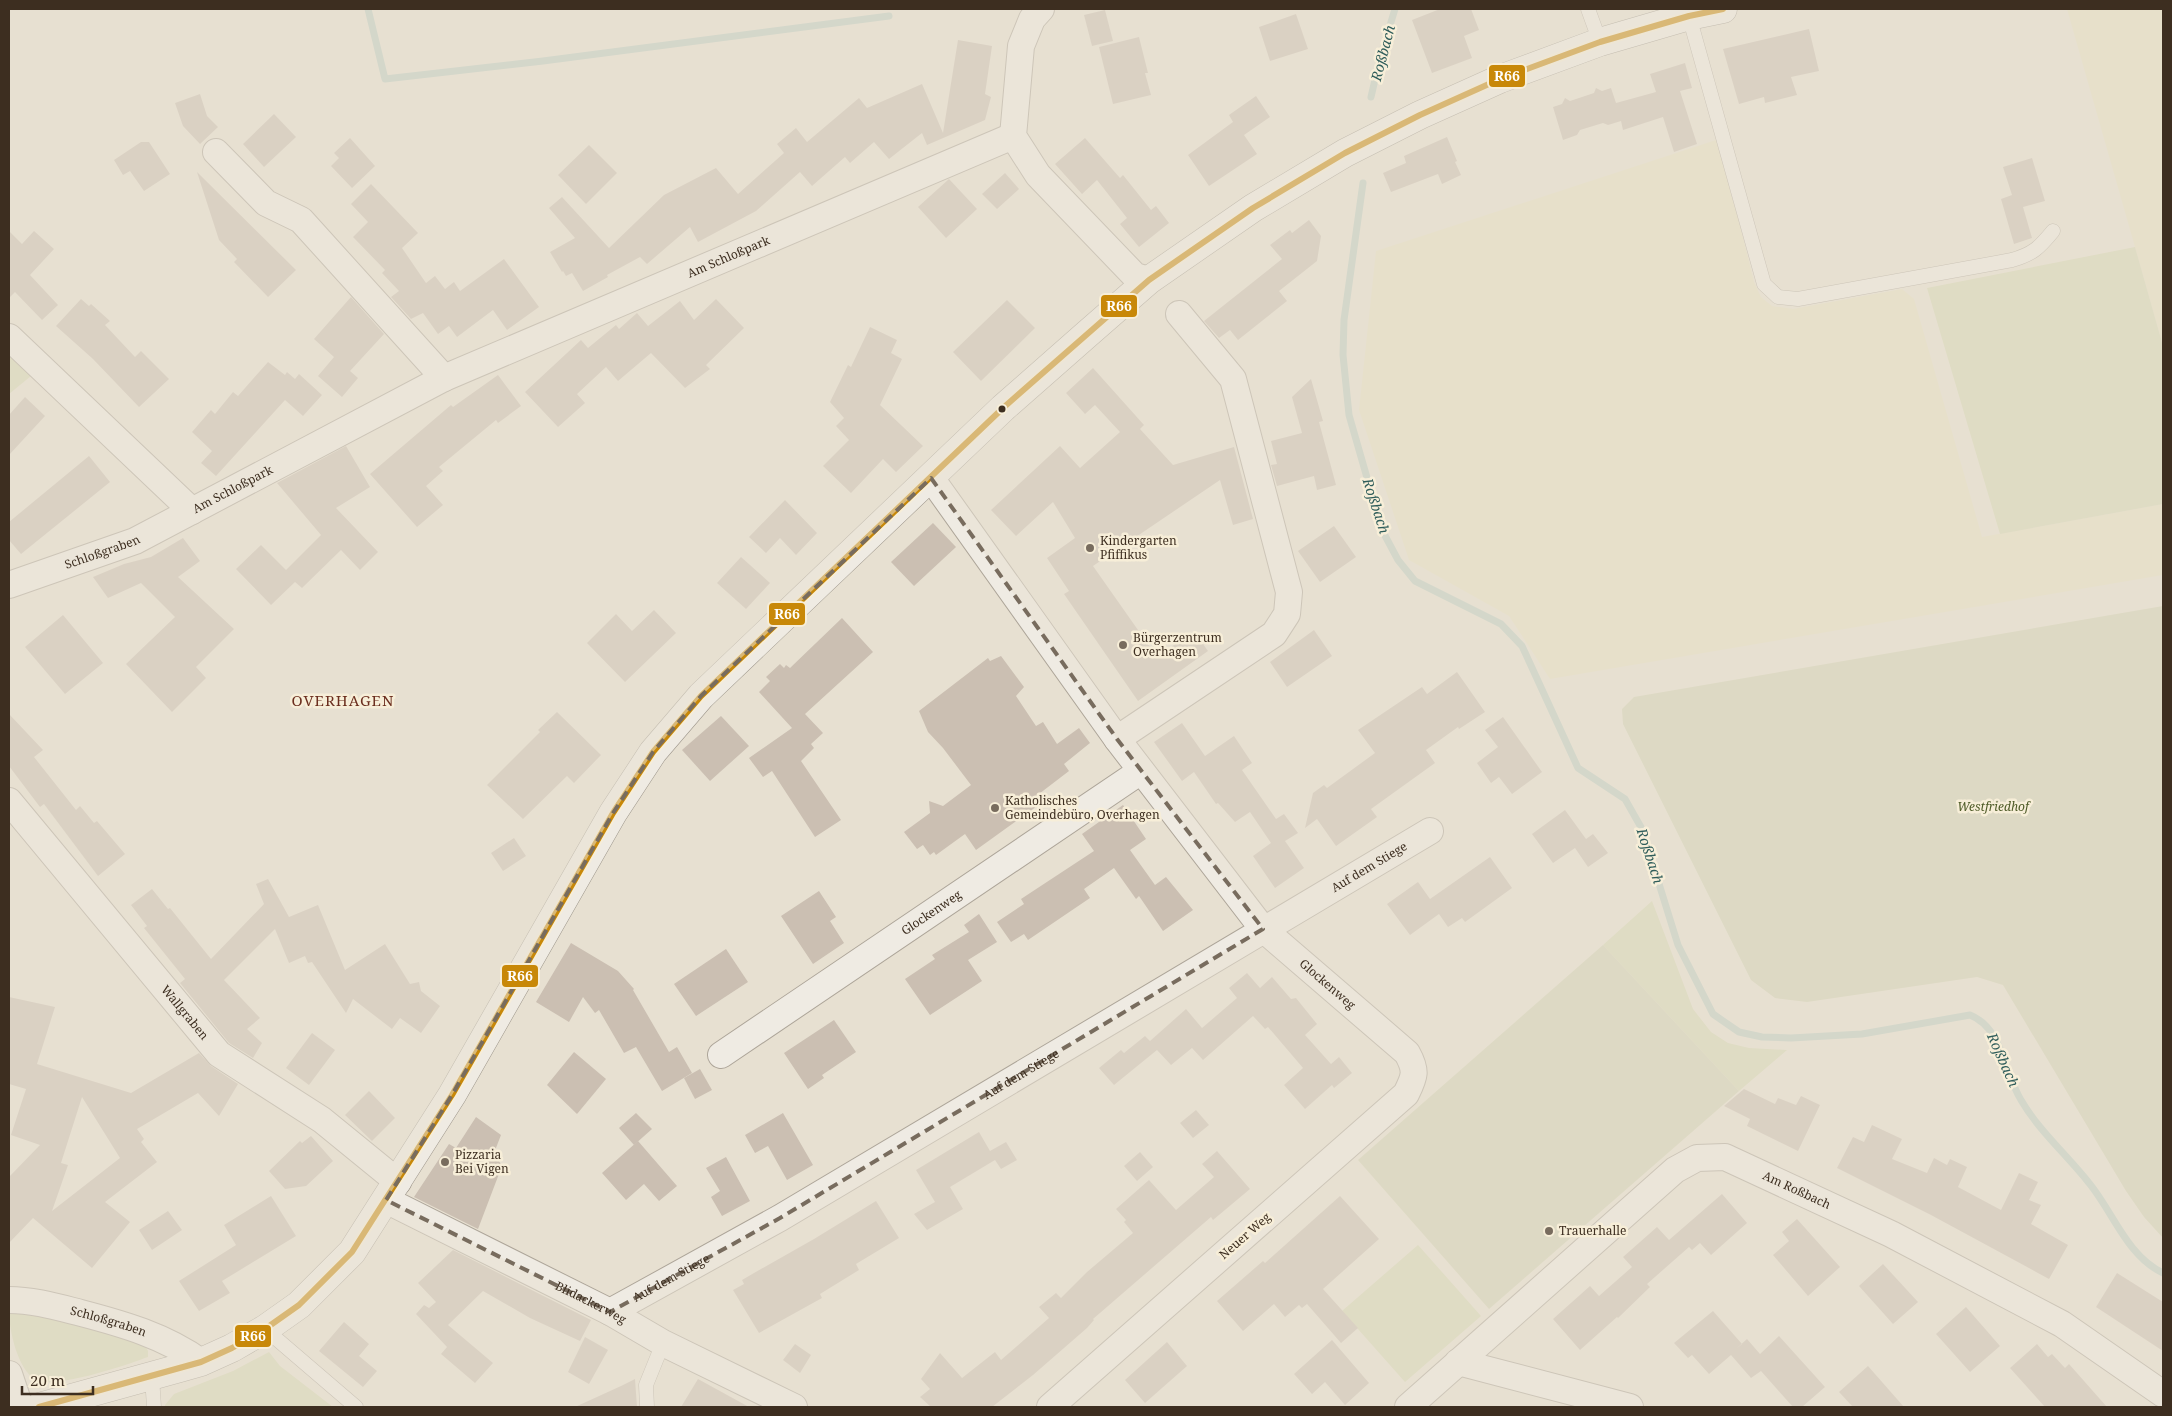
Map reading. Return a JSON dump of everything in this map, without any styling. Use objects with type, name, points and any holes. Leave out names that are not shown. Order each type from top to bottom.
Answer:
[{"type":"main road","points":[[51,1406],[202,1362],[232,1348],[265,1329],[299,1304],[352,1252],[452,1095],[613,813],[653,752],[701,696],[1003,408],[1149,280],[1253,208],[1345,153],[1420,115],[1500,79],[1600,42],[1689,16],[1723,9]]},
{"type":"street","points":[[1041,9],[1032,19],[1021,46],[1013,136],[1038,175],[1135,276],[1149,280]]},
{"type":"street","name":"Am Schloßpark","points":[[9,337],[192,512],[444,378],[1013,136]]},
{"type":"street","points":[[216,152],[266,203],[301,220],[444,378]]},
{"type":"street","points":[[1117,740],[1274,634],[1287,614],[1288,592],[1233,379],[1179,314]]},
{"type":"street","name":"Glockenweg","points":[[931,478],[1117,740],[1263,929],[1407,1053]]},
{"type":"street","name":"Schloßgraben","points":[[9,585],[135,541],[192,512]]},
{"type":"street","name":"Glockenweg","points":[[721,1055],[1141,770]]},
{"type":"street","name":"Wallgraben","points":[[9,801],[218,1054],[322,1120],[392,1191]]},
{"type":"street","name":"Auf dem Stiege","points":[[610,1312],[780,1218],[1430,831]]},
{"type":"street","name":"Neuer Weg","points":[[1050,1407],[1406,1094],[1414,1079],[1414,1066],[1407,1053]]},
{"type":"street","name":"Am Roßbach","points":[[1408,1407],[1675,1170],[1697,1158],[1725,1158],[1891,1234],[2062,1324],[2163,1394]]},
{"type":"street","name":"Blidackerweg","points":[[392,1191],[663,1343],[792,1407]]},
{"type":"street","name":"Schloßgraben","points":[[9,1300],[50,1305],[120,1323],[164,1340],[186,1351],[202,1362]]},
{"type":"street","points":[[1458,1362],[1630,1407]]},
{"type":"street","points":[[9,1374],[20,1407]]},
{"type":"lane","points":[[1588,9],[1600,42]]},
{"type":"lane","points":[[1689,16],[1764,284],[1778,297],[1798,299],[2012,260],[2028,256],[2040,248],[2053,231]]},
{"type":"lane","points":[[265,1329],[356,1407]]},
{"type":"lane","points":[[647,1407],[646,1385],[663,1343]]},
{"type":"lane","points":[[152,1376],[154,1407]]},
{"type":"highlighted area","points":[[931,478],[1117,739],[1263,929],[780,1218],[610,1312],[386,1200],[452,1095],[613,813],[653,752],[701,696]]},
{"type":"shaded area","points":[[2067,9],[2163,9],[2163,346],[2135,247]]},
{"type":"shaded area","points":[[1719,139],[1754,282],[1761,297],[1772,306],[1793,309],[1902,289],[1914,299],[1982,537],[2163,504],[2163,575],[1550,679],[1509,616],[1409,560],[1359,410],[1376,251]]},
{"type":"green space","points":[[2135,247],[2163,346],[2163,504],[2000,534],[1927,288]]},
{"type":"green space","points":[[9,355],[31,376],[9,394]]},
{"type":"green space","name":"Westfriedhof","points":[[2163,606],[2163,1238],[2144,1217],[2126,1191],[2003,985],[1977,977],[1807,1002],[1775,998],[1751,980],[1623,724],[1622,709],[1634,697]]},
{"type":"green space","points":[[1652,901],[1693,1009],[1711,1032],[1728,1043],[1749,1048],[1787,1050],[1739,1091],[1603,945]]},
{"type":"green space","points":[[1603,945],[1739,1091],[1489,1309],[1358,1160]]},
{"type":"green space","points":[[1418,1245],[1481,1316],[1405,1382],[1342,1311]]},
{"type":"green space","points":[[29,1311],[144,1344],[148,1351],[148,1357],[74,1379],[45,1382],[35,1379],[29,1374],[19,1359],[9,1320],[9,1312]]},
{"type":"green space","points":[[269,1352],[280,1366],[333,1407],[165,1407],[174,1394],[233,1371]]},
{"type":"building","points":[[1440,9],[1471,9],[1479,30],[1464,36],[1472,58],[1432,73],[1412,20]]},
{"type":"building","points":[[1105,10],[1113,41],[1092,46],[1084,15]]},
{"type":"building","points":[[1296,14],[1308,49],[1270,61],[1259,27]]},
{"type":"building","points":[[1809,29],[1819,71],[1791,77],[1797,95],[1765,103],[1764,97],[1739,104],[1723,49]]},
{"type":"building","points":[[1139,37],[1148,73],[1145,73],[1151,95],[1113,104],[1099,47]]},
{"type":"building","points":[[958,40],[992,46],[985,94],[991,97],[985,120],[927,145],[922,133],[889,159],[874,142],[850,163],[845,157],[812,186],[800,172],[756,211],[698,242],[690,227],[647,264],[640,257],[583,291],[572,273],[566,276],[562,272],[550,252],[575,238],[549,208],[562,197],[609,248],[664,195],[716,168],[738,194],[784,153],[777,144],[796,128],[807,142],[859,98],[867,108],[922,84],[943,133]]},
{"type":"building","points":[[1685,63],[1692,88],[1680,91],[1697,144],[1674,152],[1663,117],[1623,130],[1621,121],[1608,125],[1603,123],[1580,130],[1577,135],[1563,140],[1553,107],[1562,104],[1565,98],[1570,101],[1594,93],[1596,88],[1602,91],[1611,88],[1616,103],[1656,92],[1650,74]]},
{"type":"building","points":[[200,94],[207,116],[218,127],[200,144],[183,126],[175,103]]},
{"type":"building","points":[[1256,96],[1270,117],[1244,135],[1257,154],[1209,186],[1188,155],[1233,122],[1229,115]]},
{"type":"building","points":[[274,114],[296,137],[264,167],[243,144]]},
{"type":"building","points":[[1447,137],[1461,175],[1442,184],[1438,174],[1391,192],[1383,173],[1406,163],[1404,156]]},
{"type":"building","points":[[350,138],[375,166],[352,188],[331,166],[339,158],[334,153]]},
{"type":"building","points":[[1085,138],[1120,178],[1123,175],[1151,210],[1156,206],[1169,223],[1139,247],[1120,224],[1127,218],[1097,180],[1082,194],[1055,164]]},
{"type":"building","points":[[141,142],[149,142],[170,174],[144,191],[130,171],[123,175],[114,160]]},
{"type":"building","points":[[589,145],[617,173],[586,204],[558,175]]},
{"type":"building","points":[[2032,158],[2045,201],[2023,207],[2032,238],[2014,244],[2001,199],[2012,195],[2003,167]]},
{"type":"building","points":[[197,172],[296,270],[268,297],[234,262],[237,259],[219,240]]},
{"type":"building","points":[[1005,173],[1019,189],[997,209],[982,194]]},
{"type":"building","points":[[949,179],[977,209],[946,238],[918,207]]},
{"type":"building","points":[[371,184],[418,233],[402,248],[426,283],[435,276],[445,289],[454,282],[460,291],[504,259],[539,307],[507,330],[493,310],[457,337],[449,326],[438,334],[423,313],[411,319],[391,297],[399,291],[382,273],[385,270],[353,237],[368,222],[351,204]]},
{"type":"building","points":[[1309,220],[1321,236],[1317,261],[1279,291],[1287,301],[1238,340],[1230,330],[1219,338],[1204,321],[1282,259],[1270,245],[1290,230],[1292,233]]},
{"type":"building","points":[[9,231],[22,244],[34,231],[54,249],[30,275],[58,305],[42,320],[15,292],[9,298]]},
{"type":"building","points":[[351,297],[384,334],[350,371],[358,378],[342,397],[318,376],[334,357],[314,339]]},
{"type":"building","points":[[81,299],[89,306],[91,304],[110,321],[105,325],[135,357],[141,351],[169,379],[139,407],[93,359],[56,326]]},
{"type":"building","points":[[716,299],[744,328],[706,365],[710,369],[685,388],[651,353],[618,381],[606,367],[577,394],[585,403],[558,427],[525,392],[581,340],[588,348],[616,325],[619,329],[637,313],[648,326],[680,301],[694,320]]},
{"type":"building","points":[[1007,300],[1035,328],[981,381],[953,352]]},
{"type":"building","points":[[870,327],[897,340],[891,353],[902,359],[880,405],[923,446],[896,472],[883,459],[851,493],[823,466],[849,440],[836,426],[844,418],[830,402],[848,365],[851,367]]},
{"type":"building","points":[[268,362],[285,375],[287,372],[295,379],[299,374],[322,395],[303,416],[285,400],[216,476],[201,463],[212,451],[192,432],[211,410],[215,414],[233,392],[238,396]]},
{"type":"building","points":[[1093,368],[1144,425],[1140,429],[1173,465],[1234,447],[1253,519],[1233,525],[1220,480],[1093,566],[1157,657],[1181,640],[1183,643],[1196,634],[1208,651],[1138,701],[1064,594],[1069,591],[1047,558],[1075,538],[1053,502],[1016,536],[991,510],[1060,446],[1080,468],[1120,432],[1095,405],[1085,414],[1066,393]]},
{"type":"building","points":[[498,375],[521,406],[498,423],[496,420],[439,467],[443,471],[426,486],[443,505],[417,527],[370,474],[451,405],[453,407]]},
{"type":"building","points":[[1311,379],[1323,421],[1319,422],[1336,485],[1317,490],[1314,476],[1277,486],[1271,465],[1277,464],[1271,441],[1302,433],[1292,397]]},
{"type":"building","points":[[25,397],[45,416],[9,455],[9,415]]},
{"type":"building","points":[[346,446],[370,487],[336,508],[378,552],[360,570],[341,550],[302,588],[295,582],[271,605],[236,569],[261,545],[286,570],[321,535],[277,483]]},
{"type":"building","points":[[89,456],[110,482],[21,554],[9,540],[9,522]]},
{"type":"building","points":[[785,500],[817,533],[796,555],[780,538],[766,553],[749,537]]},
{"type":"building","points":[[933,523],[956,547],[914,586],[891,562]]},
{"type":"building","points":[[1334,526],[1356,557],[1320,582],[1298,551]]},
{"type":"building","points":[[183,538],[200,561],[178,577],[234,629],[196,667],[206,678],[172,712],[126,664],[175,617],[141,583],[108,598],[93,577],[124,564],[151,557]]},
{"type":"building","points":[[741,557],[770,583],[746,609],[717,583]]},
{"type":"building","points":[[654,610],[676,633],[625,682],[587,643],[616,614],[632,631]]},
{"type":"building","points":[[63,615],[103,663],[65,694],[25,647]]},
{"type":"building","points":[[842,618],[873,652],[805,714],[823,733],[811,744],[814,748],[801,761],[841,820],[815,837],[772,771],[763,777],[749,758],[792,728],[759,692],[770,681],[766,677],[780,664],[784,668],[786,665],[790,668]]},
{"type":"building","points":[[1314,630],[1332,656],[1287,687],[1270,662]]},
{"type":"building","points":[[1001,656],[1024,687],[1016,696],[1036,726],[1043,722],[1057,744],[1079,728],[1090,743],[1064,764],[1069,771],[1035,797],[1040,804],[976,850],[965,834],[936,855],[934,852],[930,855],[923,845],[917,849],[904,832],[930,813],[929,801],[943,806],[971,785],[943,748],[928,732],[919,711],[988,658],[990,661]]},
{"type":"building","points":[[1457,672],[1485,712],[1459,729],[1458,727],[1426,750],[1435,763],[1371,809],[1377,817],[1336,846],[1317,819],[1305,828],[1313,793],[1324,785],[1327,788],[1375,753],[1358,730],[1422,687],[1427,694]]},
{"type":"building","points":[[557,712],[601,755],[574,783],[567,776],[523,819],[487,785],[540,732],[538,730]]},
{"type":"building","points":[[9,714],[43,750],[34,757],[76,810],[80,806],[94,823],[97,821],[125,854],[98,876],[44,804],[40,807],[9,766]]},
{"type":"building","points":[[721,716],[749,746],[710,781],[682,750]]},
{"type":"building","points":[[1503,717],[1542,772],[1512,794],[1499,777],[1491,783],[1477,763],[1498,747],[1485,730]]},
{"type":"building","points":[[1182,723],[1205,756],[1234,736],[1252,763],[1242,770],[1276,819],[1284,814],[1298,833],[1285,841],[1304,868],[1275,888],[1253,856],[1271,843],[1250,812],[1235,822],[1218,803],[1216,804],[1194,772],[1182,781],[1154,742]]},
{"type":"building","points":[[1123,805],[1146,839],[1130,850],[1155,885],[1166,877],[1193,910],[1163,931],[1139,896],[1136,899],[1114,868],[1084,889],[1090,898],[1028,940],[1024,934],[1011,942],[997,922],[1024,904],[1021,899],[1094,851],[1082,834]]},
{"type":"building","points":[[1565,810],[1586,839],[1593,834],[1608,853],[1588,867],[1575,848],[1553,863],[1532,834]]},
{"type":"building","points":[[514,838],[526,856],[503,871],[491,853]]},
{"type":"building","points":[[1490,857],[1512,888],[1465,922],[1462,918],[1448,927],[1439,914],[1410,935],[1387,904],[1418,882],[1430,899]]},
{"type":"building","points":[[268,879],[289,917],[318,905],[345,970],[385,944],[410,984],[419,982],[421,991],[440,1006],[421,1033],[400,1018],[392,1029],[353,999],[346,1013],[312,962],[308,963],[305,956],[289,963],[275,929],[224,980],[260,1018],[247,1029],[262,1043],[253,1058],[229,1043],[180,983],[185,979],[144,928],[147,926],[131,905],[152,889],[168,909],[170,908],[211,959],[264,904],[256,884]]},
{"type":"building","points":[[819,891],[836,917],[830,921],[844,943],[813,964],[781,916]]},
{"type":"building","points":[[979,914],[997,942],[968,960],[982,981],[930,1015],[905,979],[935,959],[932,955],[969,932],[964,925]]},
{"type":"building","points":[[571,943],[618,971],[634,989],[669,1052],[677,1047],[692,1073],[662,1091],[636,1047],[624,1053],[599,1010],[595,1013],[583,997],[569,1022],[536,1002]]},
{"type":"building","points":[[726,949],[748,982],[696,1016],[674,984]]},
{"type":"building","points":[[1247,973],[1260,988],[1272,977],[1291,999],[1296,998],[1317,1024],[1305,1035],[1331,1064],[1339,1057],[1352,1073],[1334,1088],[1332,1085],[1305,1109],[1284,1085],[1303,1068],[1268,1027],[1265,1029],[1253,1016],[1203,1060],[1192,1048],[1171,1065],[1157,1050],[1114,1085],[1099,1068],[1121,1050],[1124,1053],[1145,1036],[1150,1041],[1186,1009],[1202,1028],[1237,998],[1229,988]]},
{"type":"building","points":[[9,997],[55,1007],[37,1064],[131,1093],[199,1053],[211,1066],[238,1084],[219,1116],[198,1093],[137,1129],[144,1139],[141,1142],[157,1162],[105,1202],[130,1222],[92,1268],[33,1218],[9,1243],[9,1177],[40,1145],[11,1135],[26,1089],[9,1084]],"holes":[[[82,1097],[120,1158],[52,1211],[68,1165],[61,1163]]]},
{"type":"building","points":[[834,1020],[856,1052],[822,1075],[824,1078],[808,1089],[784,1053]]},
{"type":"building","points":[[312,1033],[335,1050],[309,1085],[286,1068]]},
{"type":"building","points":[[574,1052],[606,1079],[577,1114],[547,1085]]},
{"type":"building","points":[[700,1069],[712,1090],[695,1099],[684,1078]]},
{"type":"building","points":[[1744,1089],[1775,1104],[1778,1098],[1796,1105],[1801,1096],[1820,1105],[1798,1151],[1747,1126],[1750,1119],[1724,1106]]},
{"type":"building","points":[[369,1091],[395,1118],[372,1141],[345,1115]]},
{"type":"building","points":[[1196,1110],[1209,1125],[1193,1138],[1180,1123]]},
{"type":"building","points":[[636,1113],[652,1129],[634,1145],[619,1128]]},
{"type":"building","points":[[783,1113],[813,1165],[787,1180],[768,1146],[755,1153],[745,1135]]},
{"type":"building","points":[[476,1117],[501,1135],[494,1153],[502,1166],[478,1229],[414,1197],[449,1144],[456,1148]]},
{"type":"building","points":[[1872,1125],[1902,1139],[1892,1159],[1927,1173],[1934,1158],[1947,1165],[1950,1159],[1967,1167],[1958,1187],[2001,1210],[2019,1173],[2038,1182],[2029,1200],[2041,1205],[2031,1224],[2068,1245],[2049,1279],[1931,1215],[1837,1168],[1853,1137],[1864,1142]]},
{"type":"building","points":[[979,1132],[990,1151],[1006,1142],[1017,1160],[1001,1169],[995,1160],[950,1187],[963,1209],[927,1230],[914,1214],[935,1202],[916,1170]]},
{"type":"building","points":[[311,1136],[333,1161],[306,1186],[285,1189],[269,1171],[300,1141],[302,1143]]},
{"type":"building","points":[[638,1141],[677,1186],[659,1201],[644,1184],[626,1200],[602,1173]]},
{"type":"building","points":[[1217,1151],[1250,1189],[1213,1220],[1211,1217],[1093,1319],[1087,1328],[1033,1375],[992,1407],[931,1407],[920,1397],[930,1389],[921,1379],[940,1353],[962,1378],[995,1352],[1001,1360],[1049,1318],[1039,1307],[1056,1293],[1061,1298],[1087,1272],[1133,1233],[1124,1222],[1126,1220],[1116,1209],[1149,1180],[1176,1210],[1214,1177],[1202,1164]]},
{"type":"building","points":[[1140,1152],[1153,1167],[1137,1181],[1124,1166]]},
{"type":"building","points":[[726,1157],[750,1201],[722,1216],[711,1197],[720,1191],[706,1168]]},
{"type":"building","points":[[1722,1194],[1747,1223],[1711,1255],[1700,1243],[1692,1250],[1689,1247],[1647,1284],[1650,1287],[1618,1318],[1580,1350],[1553,1319],[1590,1286],[1599,1296],[1632,1267],[1623,1257],[1657,1227],[1669,1240]]},
{"type":"building","points":[[271,1196],[296,1236],[222,1281],[230,1293],[199,1311],[179,1281],[236,1245],[224,1225]]},
{"type":"building","points":[[1340,1196],[1379,1239],[1323,1289],[1358,1328],[1341,1343],[1307,1304],[1302,1308],[1299,1305],[1285,1317],[1274,1304],[1243,1331],[1217,1301],[1263,1261],[1265,1263]]},
{"type":"building","points":[[876,1201],[899,1238],[856,1264],[859,1270],[820,1294],[822,1298],[759,1333],[733,1290],[744,1284],[742,1280]]},
{"type":"building","points":[[168,1211],[182,1230],[152,1250],[139,1230]]},
{"type":"building","points":[[1797,1219],[1840,1267],[1808,1296],[1773,1255],[1789,1241],[1782,1232]]},
{"type":"building","points":[[453,1250],[591,1320],[580,1341],[530,1318],[483,1291],[448,1325],[493,1363],[475,1383],[441,1354],[447,1347],[416,1314],[424,1305],[429,1308],[436,1302],[418,1283]]},
{"type":"building","points":[[1883,1264],[1918,1302],[1893,1324],[1859,1286]]},
{"type":"building","points":[[2117,1273],[2163,1302],[2163,1351],[2096,1307]]},
{"type":"building","points":[[1966,1307],[2000,1346],[1970,1372],[1936,1334]]},
{"type":"building","points":[[1713,1311],[1742,1344],[1747,1339],[1760,1354],[1779,1336],[1825,1387],[1802,1407],[1793,1407],[1761,1371],[1751,1378],[1731,1355],[1709,1374],[1692,1355],[1688,1358],[1674,1343]]},
{"type":"building","points":[[344,1322],[369,1344],[359,1356],[377,1371],[363,1387],[319,1351]]},
{"type":"building","points":[[585,1337],[608,1350],[589,1384],[568,1372]]},
{"type":"building","points":[[1332,1340],[1369,1383],[1345,1405],[1325,1382],[1312,1394],[1294,1374]]},
{"type":"building","points":[[1167,1342],[1187,1366],[1145,1403],[1125,1380]]},
{"type":"building","points":[[795,1344],[811,1355],[800,1373],[783,1360]]},
{"type":"building","points":[[2037,1344],[2048,1357],[2052,1354],[2065,1368],[2069,1364],[2107,1407],[2045,1407],[2010,1368]]},
{"type":"building","points":[[1868,1366],[1904,1407],[1853,1407],[1839,1392]]},
{"type":"building","points":[[635,1379],[637,1407],[575,1407],[621,1386]]},
{"type":"building","points":[[698,1379],[749,1407],[681,1407]]},
{"type":"waterway","points":[[368,9],[385,79],[543,61],[889,16]]},
{"type":"waterway","name":"Roßbach","points":[[1371,97],[1380,58],[1395,9]]},
{"type":"waterway","name":"Roßbach","points":[[1363,183],[1344,320],[1343,355],[1349,415],[1382,530],[1398,560],[1415,581],[1501,624],[1522,646],[1578,768],[1625,799],[1642,829],[1678,945],[1713,1014],[1739,1032],[1762,1037],[1791,1038],[1862,1034],[1970,1015],[1981,1021],[1996,1040],[2015,1089],[2028,1111],[2098,1194],[2130,1245],[2150,1265],[2163,1273]]},
{"type":"transit line","name":"R66","points":[[39,1407],[201,1362],[232,1348],[265,1329],[299,1305],[352,1252],[452,1095],[613,813],[653,752],[701,696],[1003,408],[1149,280],[1253,208],[1345,153],[1420,115],[1500,79],[1600,42],[1689,16],[1723,9]]},
{"type":"place","name":"Kindergarten Pfiffikus","points":[[1090,548]]},
{"type":"place","name":"Bürgerzentrum Overhagen","points":[[1123,645]]},
{"type":"place","name":"Katholisches Gemeindebüro, Overhagen","points":[[995,808]]},
{"type":"place","name":"Pizzaria Bei Vigen","points":[[445,1162]]},
{"type":"place","name":"Trauerhalle","points":[[1549,1231]]},
{"type":"district","name":"OVERHAGEN","points":[[343,701]]}]
